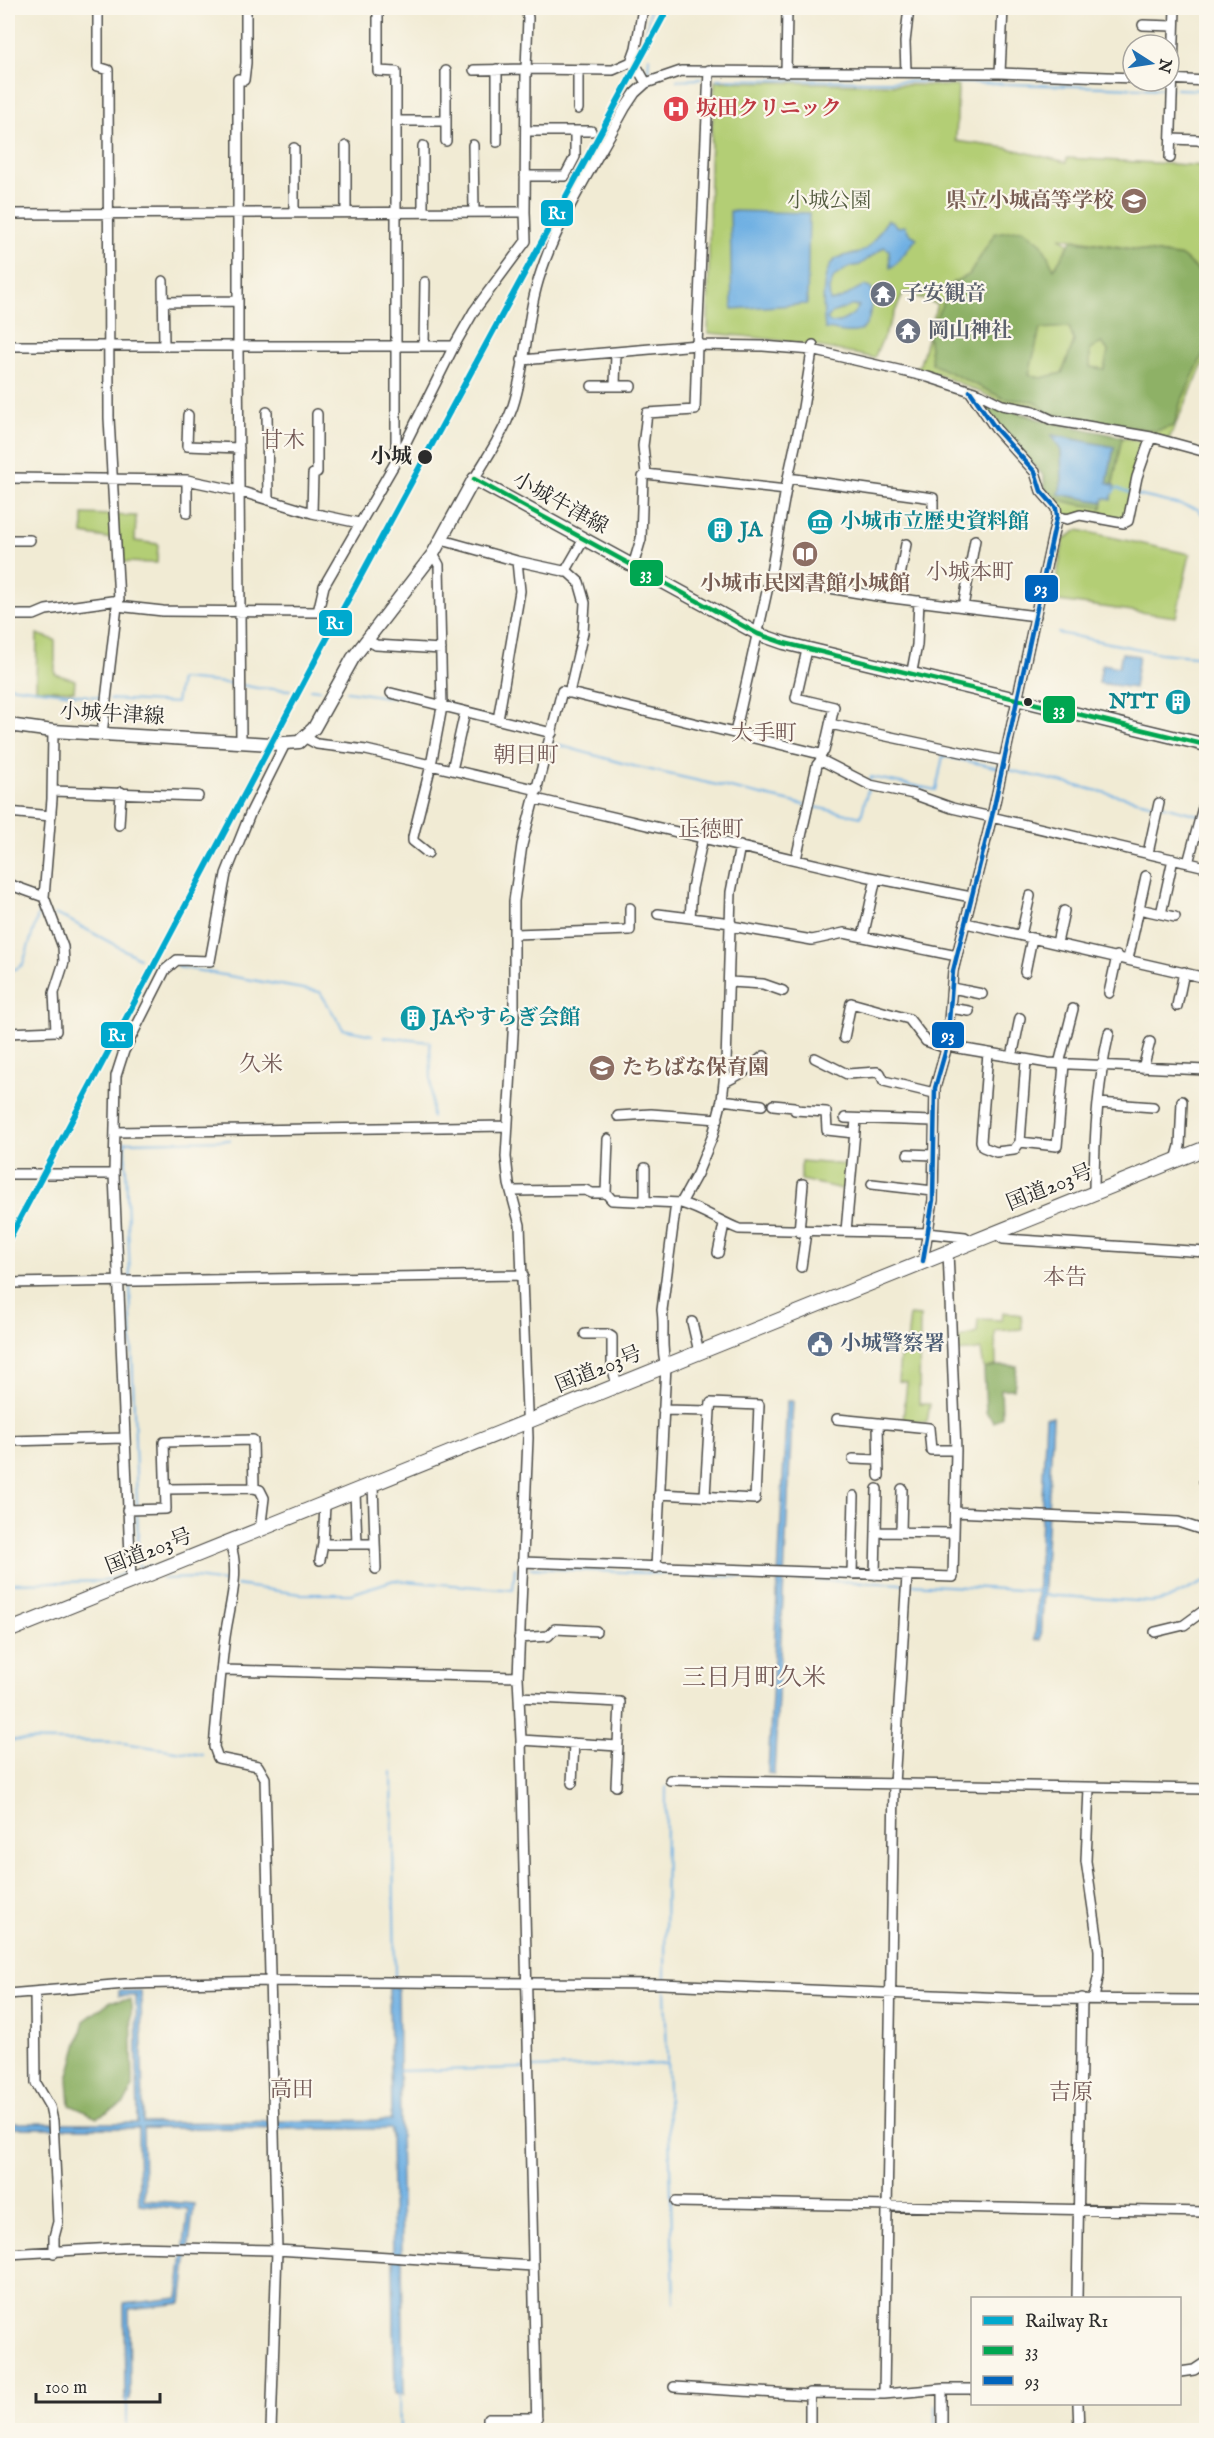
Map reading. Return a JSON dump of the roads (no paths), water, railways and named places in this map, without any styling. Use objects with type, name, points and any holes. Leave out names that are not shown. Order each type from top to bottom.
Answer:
[{"type":"highway","name":"国道203号","points":[[8,1631],[1206,1148]]},
{"type":"main road","name":"小城牛津線","points":[[474,479],[758,634],[807,650],[911,676],[1206,745]]},
{"type":"main road","points":[[306,738],[314,728],[353,658],[433,554],[474,479]]},
{"type":"main road","name":"小城牛津線","points":[[8,725],[53,731],[285,744],[299,742],[306,738]]},
{"type":"street","points":[[98,8],[98,67],[108,70],[109,346],[118,603],[102,734]]},
{"type":"street","points":[[241,741],[243,699],[240,684],[237,348],[238,79],[244,80],[246,63],[246,8]]},
{"type":"street","points":[[378,8],[378,71],[396,72],[394,212],[396,447],[399,456]]},
{"type":"street","points":[[8,615],[34,615],[46,610],[118,603],[163,611],[318,612],[324,586],[399,456],[454,346],[474,311],[526,241],[528,18],[526,8]]},
{"type":"street","points":[[474,70],[613,70],[631,62],[636,48],[642,8]]},
{"type":"street","points":[[786,73],[787,8]]},
{"type":"street","points":[[906,72],[904,42],[909,8]]},
{"type":"street","points":[[1000,73],[1003,8]]},
{"type":"street","points":[[1122,8],[1127,8]]},
{"type":"street","points":[[1173,33],[1175,8]]},
{"type":"street","points":[[1143,25],[1173,26]]},
{"type":"street","points":[[631,62],[637,67],[646,83]]},
{"type":"street","points":[[497,69],[497,142]]},
{"type":"street","points":[[578,70],[578,109]]},
{"type":"street","points":[[633,566],[641,539],[643,477],[646,474],[643,446],[647,412],[695,410],[709,70]]},
{"type":"street","points":[[474,479],[507,422],[513,405],[532,303],[552,245],[625,108],[635,93],[646,83],[671,73],[709,70],[786,73],[1000,73],[1121,78]]},
{"type":"street","points":[[446,71],[446,141]]},
{"type":"street","points":[[1181,83],[1206,81]]},
{"type":"street","points":[[1170,158],[1172,93]]},
{"type":"street","points":[[396,121],[446,121]]},
{"type":"street","points":[[526,131],[591,131]]},
{"type":"street","points":[[525,176],[565,176],[575,157],[575,131]]},
{"type":"street","points":[[1171,139],[1198,140],[1206,143]]},
{"type":"street","points":[[473,145],[474,212]]},
{"type":"street","points":[[346,146],[346,212]]},
{"type":"street","points":[[423,146],[423,212]]},
{"type":"street","points":[[294,148],[294,213]]},
{"type":"street","points":[[8,214],[525,212]]},
{"type":"street","points":[[163,281],[164,345]]},
{"type":"street","points":[[424,346],[425,282]]},
{"type":"street","points":[[163,302],[238,301]]},
{"type":"street","points":[[8,346],[164,345],[237,348],[454,346]]},
{"type":"street","points":[[522,360],[697,345],[813,348],[905,371],[970,391],[1002,405],[1033,411],[1052,420],[1151,437],[1206,452]]},
{"type":"street","points":[[735,733],[770,579],[813,348]]},
{"type":"street","points":[[615,386],[616,352]]},
{"type":"street","points":[[592,386],[631,386]]},
{"type":"street","points":[[923,1261],[933,1191],[934,1094],[946,1047],[957,956],[992,816],[1057,516],[1056,508],[1041,491],[1035,472],[996,429],[970,391]]},
{"type":"street","points":[[267,412],[268,500]]},
{"type":"street","points":[[312,513],[313,474],[317,472],[317,414]]},
{"type":"street","points":[[188,415],[187,447],[239,448]]},
{"type":"street","points":[[1057,516],[1067,519],[1080,515],[1124,523],[1130,518],[1134,494],[1151,437]]},
{"type":"street","points":[[646,474],[786,490]]},
{"type":"street","points":[[8,478],[188,480],[359,523]]},
{"type":"street","points":[[788,478],[933,498],[933,524]]},
{"type":"street","points":[[187,513],[188,480]]},
{"type":"street","points":[[565,572],[584,539]]},
{"type":"street","points":[[8,540],[30,540]]},
{"type":"street","points":[[442,540],[565,572],[579,582],[585,603],[583,633],[569,693]]},
{"type":"street","points":[[963,607],[975,540]]},
{"type":"street","points":[[896,598],[906,544]]},
{"type":"street","points":[[428,853],[414,842],[412,837],[431,765],[442,709],[439,565],[433,554]]},
{"type":"street","points":[[498,720],[520,591],[517,561]]},
{"type":"street","points":[[770,579],[1036,616]]},
{"type":"street","points":[[911,676],[919,601]]},
{"type":"street","points":[[367,640],[376,645],[441,649]]},
{"type":"street","points":[[796,859],[817,765],[824,751],[834,707],[796,698],[807,650]]},
{"type":"street","points":[[537,2430],[518,1677],[528,1422],[520,1225],[513,1191],[509,1184],[506,1157],[514,1017],[516,881],[522,845],[562,691],[735,733],[820,757],[870,785],[913,794],[952,807],[1206,867]]},
{"type":"street","points":[[392,693],[442,709],[465,712],[552,733]]},
{"type":"street","points":[[452,770],[465,712]]},
{"type":"street","points":[[830,723],[1004,761]]},
{"type":"street","points":[[8,1033],[56,1031],[54,993],[64,962],[63,947],[44,897],[51,816],[53,731]]},
{"type":"street","points":[[306,738],[316,744],[366,750],[452,770],[740,846],[876,878],[971,897]]},
{"type":"street","points":[[131,1580],[114,1174],[116,1076],[124,1051],[165,970],[177,960],[210,961],[226,874],[250,814],[285,744]]},
{"type":"street","points":[[52,790],[198,796]]},
{"type":"street","points":[[119,825],[121,792]]},
{"type":"street","points":[[1188,862],[1202,818],[1206,796]]},
{"type":"street","points":[[1148,853],[1159,805]]},
{"type":"street","points":[[8,812],[51,816]]},
{"type":"street","points":[[690,918],[692,888],[703,837]]},
{"type":"street","points":[[656,1568],[666,1365],[663,1356],[662,1310],[678,1203],[697,1174],[718,1119],[722,1100],[730,982],[731,892],[740,846]]},
{"type":"street","points":[[1161,914],[1173,859]]},
{"type":"street","points":[[1128,959],[1146,876]]},
{"type":"street","points":[[863,937],[876,878]]},
{"type":"street","points":[[8,884],[44,897]]},
{"type":"street","points":[[1021,935],[1030,896]]},
{"type":"street","points":[[515,934],[630,930],[630,908]]},
{"type":"street","points":[[1139,909],[1175,917]]},
{"type":"street","points":[[1057,943],[1064,911]]},
{"type":"street","points":[[658,914],[731,924],[812,940],[844,933],[957,956]]},
{"type":"street","points":[[966,923],[1206,978]]},
{"type":"street","points":[[1025,972],[1032,938]]},
{"type":"street","points":[[1109,993],[1117,956]]},
{"type":"street","points":[[1177,1006],[1184,972]]},
{"type":"street","points":[[730,982],[762,984],[783,991]]},
{"type":"street","points":[[952,988],[982,994]]},
{"type":"street","points":[[844,1038],[851,1003],[909,1019],[926,1041],[946,1047],[1061,1064],[1206,1070]]},
{"type":"street","points":[[950,1008],[969,1011]]},
{"type":"street","points":[[1020,1142],[1057,1146],[1061,1064],[1073,1009]]},
{"type":"street","points":[[1012,1057],[1020,1018]]},
{"type":"street","points":[[1094,1193],[1102,1066],[1109,1033]]},
{"type":"street","points":[[1143,1068],[1150,1042]]},
{"type":"street","points":[[988,1053],[983,1148],[996,1152],[1014,1150],[1020,1142],[1026,1060]]},
{"type":"street","points":[[724,1082],[744,1072],[764,1056]]},
{"type":"street","points":[[815,1058],[848,1074],[877,1072],[880,1073],[884,1082],[934,1094]]},
{"type":"street","points":[[722,1100],[762,1105]]},
{"type":"street","points":[[1176,1160],[1180,1146],[1182,1101]]},
{"type":"street","points":[[1099,1103],[1153,1107]]},
{"type":"street","points":[[773,1105],[794,1107],[795,1110],[826,1112],[827,1130],[854,1132]]},
{"type":"street","points":[[618,1116],[651,1114],[718,1119]]},
{"type":"street","points":[[846,1230],[854,1132],[851,1119],[933,1120]]},
{"type":"street","points":[[115,1132],[507,1126]]},
{"type":"street","points":[[608,1139],[606,1193],[612,1200],[678,1203],[696,1208],[724,1224],[739,1229],[927,1233],[965,1237],[972,1242]]},
{"type":"street","points":[[909,1154],[934,1155]]},
{"type":"street","points":[[645,1168],[645,1201]]},
{"type":"street","points":[[8,1174],[114,1174]]},
{"type":"street","points":[[801,1267],[803,1184]]},
{"type":"street","points":[[872,1184],[933,1191]]},
{"type":"street","points":[[513,1191],[585,1190],[592,1193],[606,1193]]},
{"type":"street","points":[[718,1253],[724,1224]]},
{"type":"street","points":[[995,1233],[1003,1239],[1206,1252]]},
{"type":"street","points":[[522,1562],[953,1577],[956,1450],[953,1425],[948,1251]]},
{"type":"street","points":[[8,1283],[523,1275]]},
{"type":"street","points":[[692,1322],[699,1352]]},
{"type":"street","points":[[585,1334],[608,1334],[612,1337],[612,1366],[617,1385]]},
{"type":"street","points":[[659,1494],[705,1497],[754,1499],[759,1405],[711,1403],[705,1497]]},
{"type":"street","points":[[663,1410],[710,1411]]},
{"type":"street","points":[[837,1419],[929,1428],[931,1450],[956,1450]]},
{"type":"street","points":[[878,1423],[879,1476]]},
{"type":"street","points":[[8,1441],[125,1438]]},
{"type":"street","points":[[127,1510],[166,1509],[164,1442],[253,1440],[254,1488]]},
{"type":"street","points":[[853,1459],[879,1460]]},
{"type":"street","points":[[1204,1481],[1206,1464]]},
{"type":"street","points":[[373,1485],[376,1569]]},
{"type":"street","points":[[166,1489],[254,1488],[260,1490],[264,1498],[260,1531]]},
{"type":"street","points":[[875,1575],[877,1489]]},
{"type":"street","points":[[901,1532],[902,1489]]},
{"type":"street","points":[[355,1492],[357,1544]]},
{"type":"street","points":[[852,1574],[854,1496]]},
{"type":"street","points":[[320,1560],[325,1505]]},
{"type":"street","points":[[955,1512],[1178,1522],[1206,1531]]},
{"type":"street","points":[[876,1532],[954,1533]]},
{"type":"street","points":[[230,1543],[234,1553],[233,1584],[215,1752],[218,1758],[226,1761],[258,1766],[265,1778],[277,2250],[272,2430]]},
{"type":"street","points":[[323,1544],[375,1544]]},
{"type":"street","points":[[884,2394],[894,1784],[907,1576]]},
{"type":"street","points":[[1155,1632],[1184,1625],[1206,1609]]},
{"type":"street","points":[[519,1638],[548,1636],[555,1629],[596,1631]]},
{"type":"street","points":[[222,1670],[518,1677]]},
{"type":"street","points":[[519,1697],[620,1702],[616,1786]]},
{"type":"street","points":[[521,1740],[618,1746]]},
{"type":"street","points":[[572,1783],[574,1743]]},
{"type":"street","points":[[670,1780],[1206,1789]]},
{"type":"street","points":[[1089,1788],[1086,1861],[1099,1950],[1099,1973],[1094,1998]]},
{"type":"street","points":[[8,1994],[125,1984],[270,1981],[661,1984],[1033,1999],[1206,2000]]},
{"type":"street","points":[[35,1992],[36,2084],[50,2107],[53,2126],[58,2222],[54,2236],[54,2253]]},
{"type":"street","points":[[1077,2297],[1082,1998]]},
{"type":"street","points":[[676,2202],[1206,2212]]},
{"type":"street","points":[[8,2254],[54,2253],[66,2249],[192,2248],[277,2250],[533,2266]]},
{"type":"street","points":[[1181,2372],[1194,2370],[1206,2362]]},
{"type":"street","points":[[674,2387],[810,2395],[810,2393],[884,2394],[971,2389]]},
{"type":"street","points":[[942,2389],[942,2430]]},
{"type":"street","points":[[810,2395],[810,2430]]},
{"type":"street","points":[[1078,2405],[1079,2430]]},
{"type":"street","points":[[489,2430],[488,2418],[537,2418]]},
{"type":"water","points":[[730,211],[809,213],[807,304],[732,309]]},
{"type":"water","points":[[888,220],[897,227],[905,226],[910,234],[917,238],[890,268],[889,250],[884,247],[860,265],[849,267],[834,277],[829,289],[830,301],[841,299],[865,286],[872,289],[870,313],[868,322],[860,331],[825,329],[825,280],[832,263],[841,256],[865,250]],"holes":[[[850,306],[859,306],[851,316],[843,320],[831,323],[827,319],[832,313]]]},
{"type":"water","points":[[1052,435],[1114,447],[1107,483],[1115,486],[1111,500],[1104,498],[1103,502],[1059,494],[1062,480],[1061,451]]},
{"type":"water","points":[[1122,653],[1139,656],[1134,688],[1099,683],[1102,664],[1119,667]]},
{"type":"water","points":[[787,1401],[793,1401],[774,1774],[768,1773]]},
{"type":"water","points":[[1046,1417],[1053,1417],[1041,1640],[1035,1640]]},
{"type":"water","points":[[389,1987],[398,1987],[404,2394],[395,2394],[391,2129],[143,2128],[144,2200],[194,2204],[182,2303],[129,2309],[130,2399],[125,2399],[124,2304],[178,2298],[188,2209],[139,2204],[138,2128],[8,2128],[8,2123],[138,2123],[136,1996],[119,1996],[119,1991],[141,1991],[143,2123],[391,2120]]},
{"type":"waterway","points":[[646,38],[650,8]]},
{"type":"waterway","points":[[648,72],[649,57]]},
{"type":"waterway","points":[[677,80],[701,79]]},
{"type":"waterway","points":[[717,79],[1121,87]]},
{"type":"waterway","points":[[1181,89],[1206,90]]},
{"type":"waterway","points":[[1111,494],[1117,488],[1132,494]]},
{"type":"waterway","points":[[1137,495],[1198,509],[1206,518]]},
{"type":"waterway","points":[[1058,633],[1160,653],[1206,657]]},
{"type":"waterway","points":[[110,699],[176,703],[180,679],[237,684]]},
{"type":"waterway","points":[[242,685],[290,690]]},
{"type":"waterway","points":[[8,686],[105,698]]},
{"type":"waterway","points":[[310,689],[321,690]]},
{"type":"waterway","points":[[347,691],[394,698]]},
{"type":"waterway","points":[[555,744],[633,766],[805,805]]},
{"type":"waterway","points":[[870,780],[871,777],[936,790],[943,756],[1000,768]]},
{"type":"waterway","points":[[1005,769],[1154,804]]},
{"type":"waterway","points":[[810,806],[861,817],[868,789]]},
{"type":"waterway","points":[[1160,805],[1198,815]]},
{"type":"waterway","points":[[8,971],[23,964],[40,909],[45,911]]},
{"type":"waterway","points":[[54,914],[139,958]]},
{"type":"waterway","points":[[178,967],[320,992],[343,1029],[372,1035]]},
{"type":"waterway","points":[[384,1037],[430,1042],[432,1117]]},
{"type":"waterway","points":[[130,1278],[125,1142],[230,1140]]},
{"type":"waterway","points":[[130,1283],[137,1505]]},
{"type":"waterway","points":[[137,1511],[139,1568],[150,1566]]},
{"type":"waterway","points":[[236,1585],[301,1594],[351,1594],[394,1580],[513,1590],[515,1568]]},
{"type":"waterway","points":[[529,1568],[904,1584]]},
{"type":"waterway","points":[[8,1583],[105,1581],[123,1574]]},
{"type":"waterway","points":[[162,1579],[195,1578],[231,1583]]},
{"type":"waterway","points":[[1043,1595],[1150,1602],[1166,1600],[1206,1581]]},
{"type":"waterway","points":[[910,1584],[1038,1591]]},
{"type":"waterway","points":[[8,1740],[116,1742],[203,1755]]},
{"type":"waterway","points":[[392,1772],[395,1976]]},
{"type":"waterway","points":[[665,1980],[666,1787]]},
{"type":"waterway","points":[[665,1989],[674,2303]]},
{"type":"waterway","points":[[531,2068],[666,2064]]},
{"type":"waterway","points":[[399,2071],[525,2068]]},
{"type":"waterway","points":[[399,2392],[400,2430]]},
{"type":"waterway","points":[[127,2398],[127,2430]]},
{"type":"waterway","points":[[935,2405],[935,2430]]},
{"type":"rail line","name":"R1","points":[[8,1241],[324,644],[668,8]]},
{"type":"place","name":"坂田クリニック","points":[[676,109]]},
{"type":"place","name":"県立小城高等学校","points":[[1134,201]]},
{"type":"place","name":"子安観音","points":[[883,294]]},
{"type":"place","name":"岡山神社","points":[[908,331]]},
{"type":"place","name":"小城","points":[[425,457]]},
{"type":"place","name":"小城市立歴史資料館","points":[[820,522]]},
{"type":"place","name":"JA","points":[[720,530]]},
{"type":"place","name":"小城市民図書館小城館","points":[[805,554]]},
{"type":"place","name":"NTT","points":[[1178,702]]},
{"type":"place","name":"JAやすらぎ会館","points":[[413,1018]]},
{"type":"place","name":"たちばな保育園","points":[[602,1068]]},
{"type":"place","name":"小城警察署","points":[[820,1344]]},
{"type":"district","name":"甘木","points":[[283,441]]},
{"type":"district","name":"小城本町","points":[[970,573]]},
{"type":"district","name":"大手町","points":[[764,734]]},
{"type":"district","name":"朝日町","points":[[526,756]]},
{"type":"district","name":"正徳町","points":[[711,830]]},
{"type":"district","name":"久米","points":[[261,1065]]},
{"type":"district","name":"本告","points":[[1065,1278]]},
{"type":"district","name":"三日月町久米","points":[[754,1678]]},
{"type":"district","name":"高田","points":[[292,2090]]},
{"type":"district","name":"吉原","points":[[1071,2093]]},
{"type":"park label","name":"小城公園","points":[[829,201]]}]
